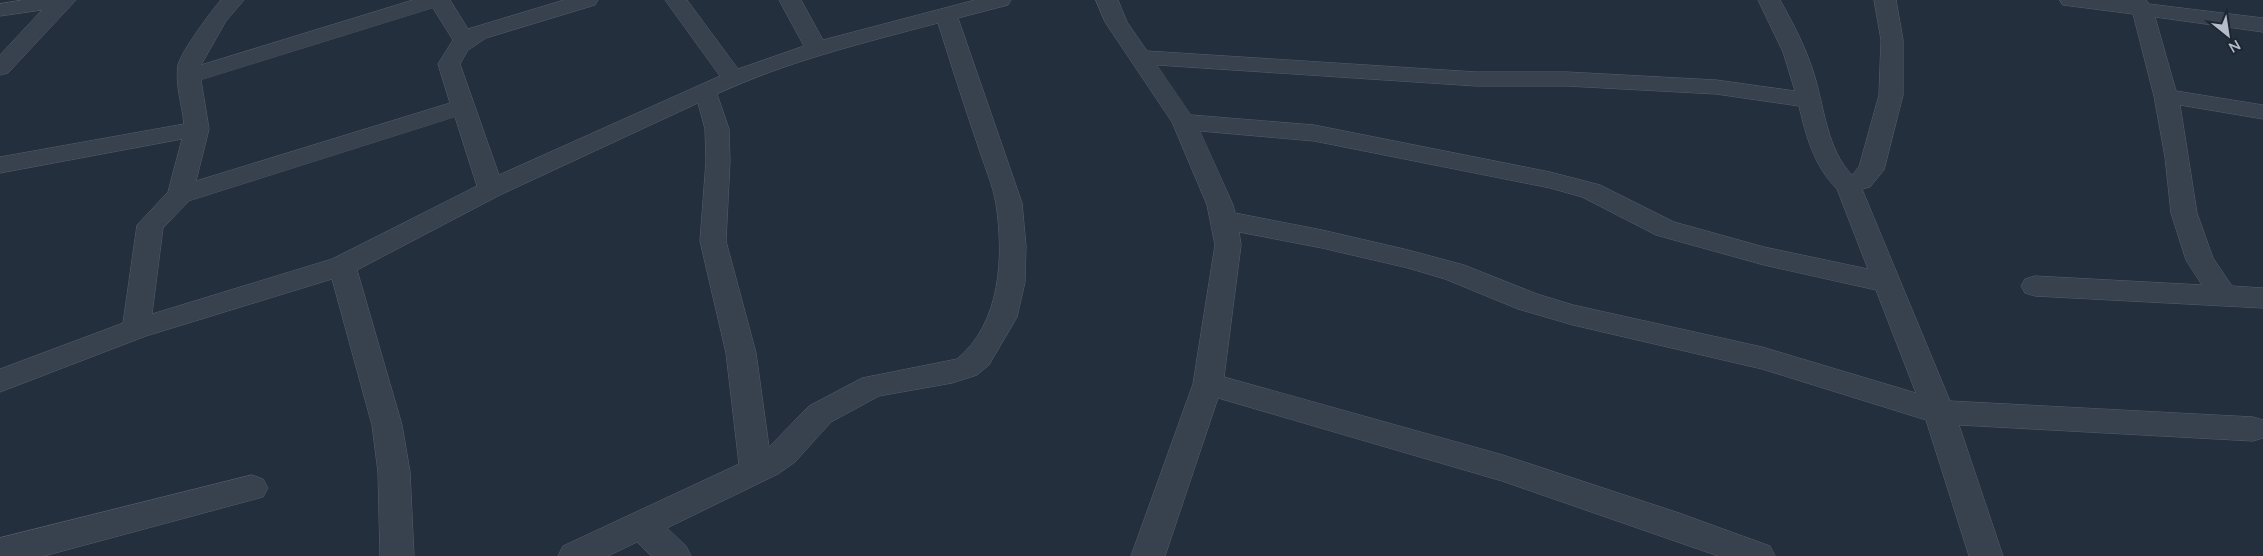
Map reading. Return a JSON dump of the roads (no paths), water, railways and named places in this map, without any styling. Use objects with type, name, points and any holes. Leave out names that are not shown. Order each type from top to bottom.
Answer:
[{"type":"street","points":[[0,10],[63,0]]},
{"type":"street","points":[[0,68],[63,0]]},
{"type":"street","points":[[180,195],[197,129],[189,76],[190,63],[217,18],[233,0]]},
{"type":"street","points":[[189,76],[435,0],[439,0],[464,40]]},
{"type":"street","points":[[491,189],[449,64],[453,53],[464,40],[478,33],[587,0]]},
{"type":"street","points":[[676,0],[733,78]]},
{"type":"street","points":[[790,0],[817,49]]},
{"type":"street","points":[[0,381],[136,329],[342,266],[491,189],[733,78],[817,49],[1000,0]]},
{"type":"street","points":[[1107,0],[1116,22],[1184,122],[1220,205],[1228,245],[1208,384],[1153,554]]},
{"type":"street","points":[[1769,0],[1779,17],[1798,60],[1808,100],[1824,149],[1838,178],[1848,185],[1939,412],[1986,556]]},
{"type":"street","points":[[1848,185],[1861,181],[1871,170],[1891,95],[1892,40],[1885,0]]},
{"type":"street","points":[[2071,0],[2138,5],[2263,25]]},
{"type":"street","points":[[2138,5],[2166,96],[2177,158],[2184,214],[2200,260],[2224,296]]},
{"type":"street","points":[[575,556],[767,465],[784,452],[820,414],[873,386],[952,372],[967,366],[979,357],[1003,317],[1012,273],[1013,246],[1009,203],[946,16]]},
{"type":"street","points":[[1139,57],[1476,79],[1567,79],[1716,87],[1808,100]]},
{"type":"street","points":[[705,92],[717,129],[718,160],[713,241],[741,353],[756,470]]},
{"type":"street","points":[[2166,96],[2263,112]]},
{"type":"street","points":[[136,329],[150,225],[180,195],[463,107]]},
{"type":"street","points":[[1184,122],[1314,133],[1550,180],[1591,191],[1665,229],[1764,256],[1887,283]]},
{"type":"street","points":[[0,165],[197,129]]},
{"type":"street","points":[[1224,220],[1322,239],[1408,259],[1454,272],[1528,302],[1573,315],[1762,358],[1939,412],[2253,429]]},
{"type":"street","points":[[342,266],[387,425],[394,472],[397,556]]},
{"type":"street","points":[[2035,286],[2263,298]]},
{"type":"street","points":[[1208,384],[1503,468],[1679,527],[1758,556]]},
{"type":"street","points":[[0,553],[252,488]]},
{"type":"street","points":[[640,524],[674,556]]}]
